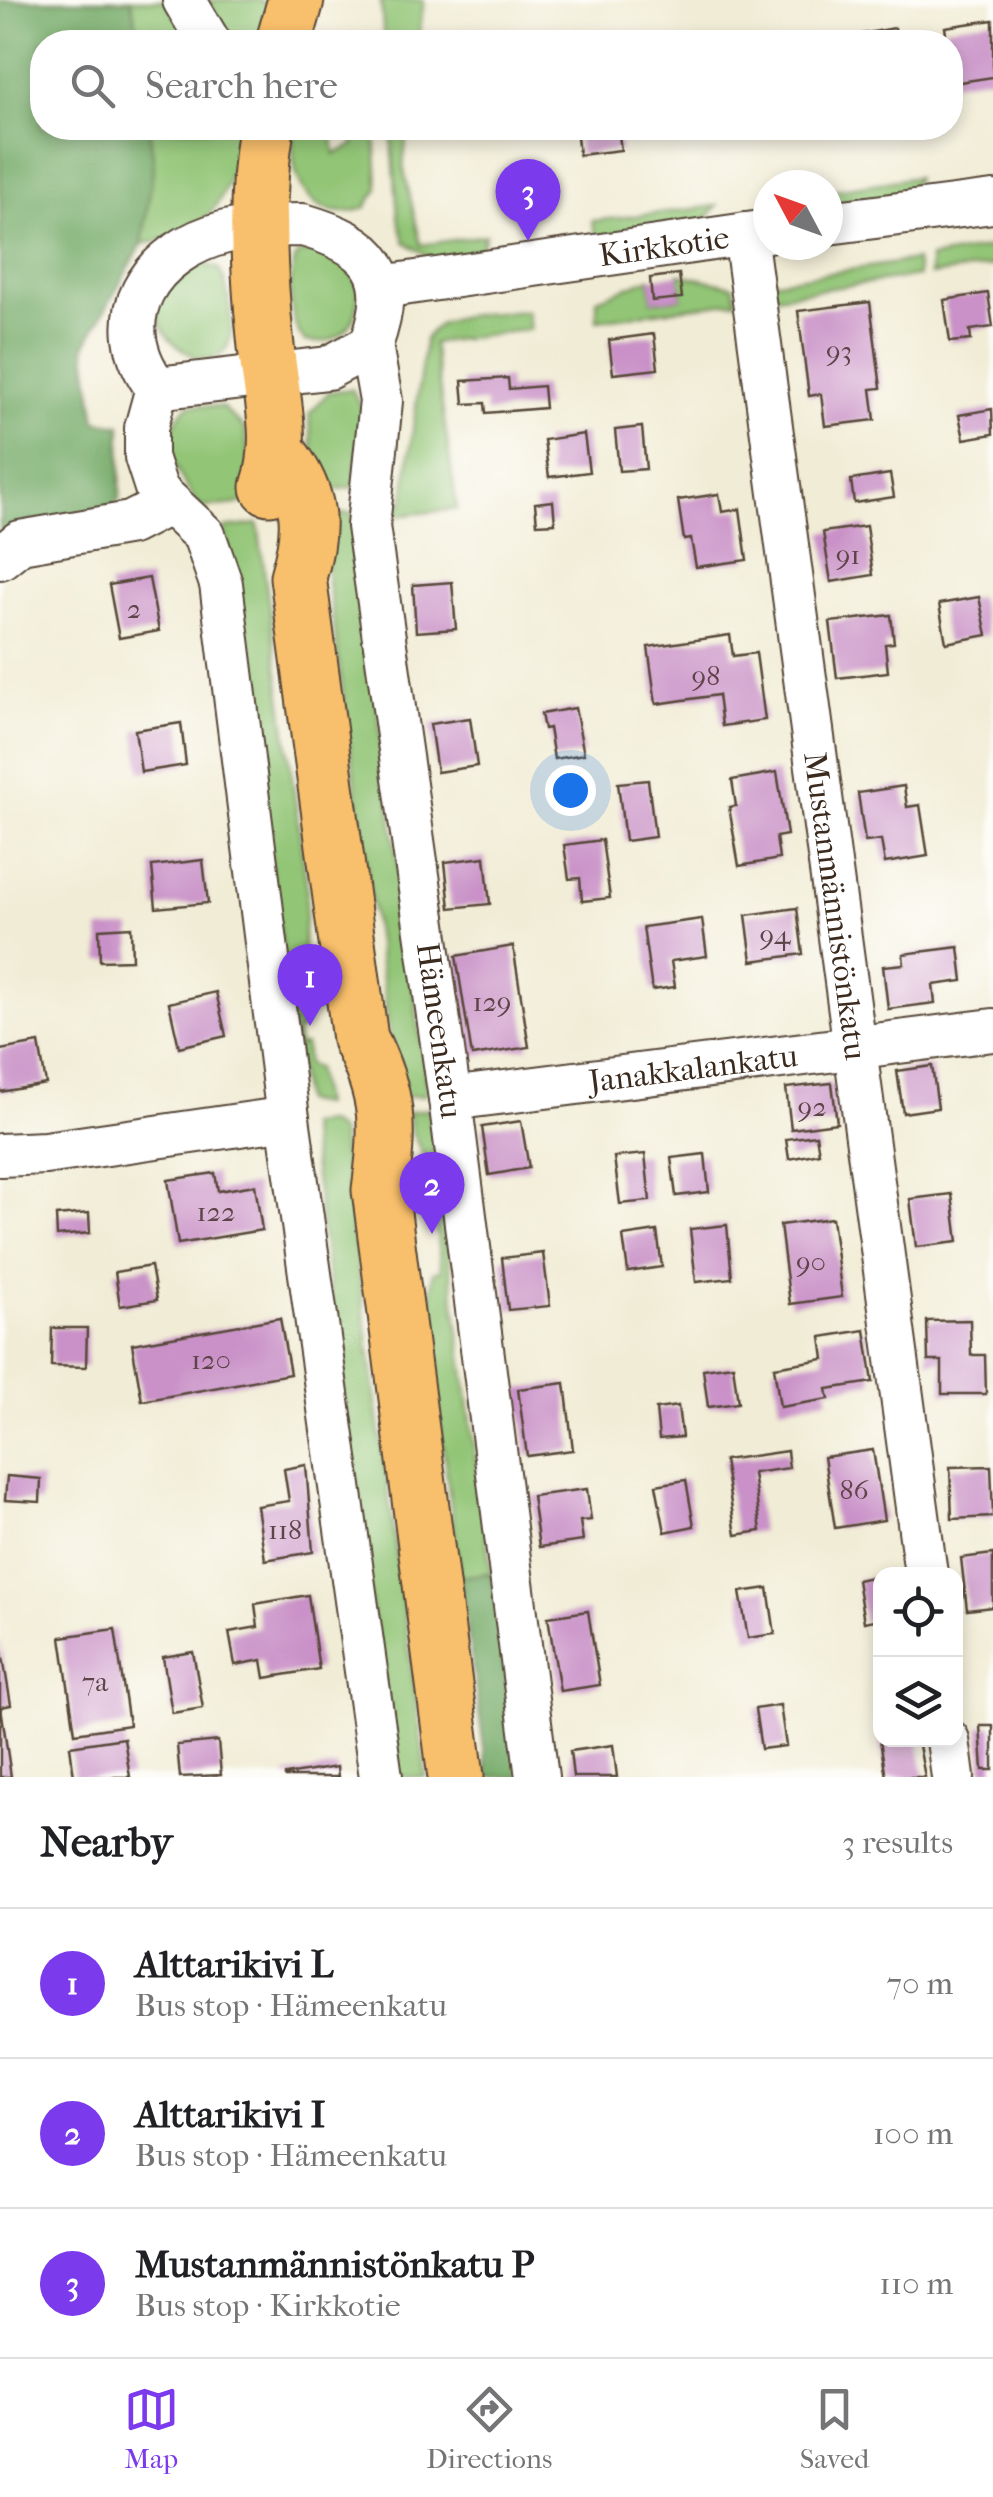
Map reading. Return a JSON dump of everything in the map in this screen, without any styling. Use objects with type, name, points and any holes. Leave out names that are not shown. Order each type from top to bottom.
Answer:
[{"type":"main road","points":[[287,30],[296,0]]},
{"type":"main road","points":[[265,140],[260,226],[269,376],[280,455],[301,482],[306,508],[310,538],[298,577],[360,1039],[347,1086],[353,1134],[380,1190],[456,1777]]},
{"type":"street","points":[[184,0],[202,30]]},
{"type":"street","points":[[843,221],[993,202]]},
{"type":"street","points":[[381,1777],[288,1118],[221,584],[204,535],[157,491],[146,457],[146,428],[157,388],[134,347],[137,302],[150,274],[196,243],[260,226],[303,224],[336,234],[369,256],[382,287]]},
{"type":"street","name":"Kirkkotie","points":[[382,287],[753,233]]},
{"type":"street","name":"Mustanmännistönkatu","points":[[759,260],[925,1567]]},
{"type":"street","name":"Hämeenkatu","points":[[382,287],[382,316],[371,345],[381,401],[368,526],[450,1099],[537,1777]]},
{"type":"street","points":[[157,388],[328,368],[371,345]]},
{"type":"street","points":[[0,558],[20,542],[131,523],[168,504]]},
{"type":"street","name":"Janakkalankatu","points":[[450,1099],[993,1030]]},
{"type":"street","points":[[0,1155],[45,1153],[288,1118]]},
{"type":"street","points":[[949,1747],[953,1777]]},
{"type":"green space","points":[[0,0],[131,0],[137,30],[30,30],[30,140],[151,140],[154,164],[142,244],[85,346],[96,421],[121,425],[120,499],[107,511],[0,535]]},
{"type":"green space","points":[[131,0],[170,0],[188,30],[137,30]]},
{"type":"green space","points":[[209,0],[259,0],[272,6],[261,30],[226,30]]},
{"type":"green space","points":[[381,0],[424,0],[420,30],[383,30]]},
{"type":"green space","points":[[151,140],[239,140],[223,193],[202,221],[166,239],[142,244],[154,164]]},
{"type":"green space","points":[[294,140],[333,140],[335,154],[354,145],[353,140],[376,140],[378,189],[365,208],[329,210],[306,193],[298,179]]},
{"type":"green space","points":[[392,140],[406,140],[403,166],[421,245],[485,235],[479,254],[434,260],[405,242],[398,216]]},
{"type":"green space","points":[[916,177],[910,196],[843,205],[843,189]]},
{"type":"green space","points":[[717,206],[702,223],[597,238],[592,221]]},
{"type":"green space","points":[[993,247],[993,266],[930,275],[930,258]]},
{"type":"green space","points":[[312,249],[334,255],[349,268],[357,285],[353,319],[343,333],[326,341],[305,341],[292,312],[294,264],[297,255]]},
{"type":"green space","points":[[916,260],[918,276],[768,297],[769,282]]},
{"type":"green space","points":[[198,263],[218,268],[230,312],[230,340],[220,355],[205,358],[188,353],[172,341],[161,324],[158,305],[166,286]]},
{"type":"green space","points":[[679,274],[734,286],[737,301],[597,320],[597,299],[650,278],[652,301],[682,298]]},
{"type":"green space","points":[[527,311],[530,329],[433,343],[457,509],[386,517],[387,507],[403,504],[425,340],[432,330],[456,318]]},
{"type":"green space","points":[[352,389],[362,409],[354,487],[317,492],[309,414],[329,392]]},
{"type":"green space","points":[[189,405],[222,407],[245,429],[255,502],[201,508],[192,496],[177,470],[170,443],[178,417]]},
{"type":"green space","points":[[352,513],[427,1091],[424,1095],[398,1097],[319,516]]},
{"type":"green space","points":[[258,524],[307,888],[303,950],[295,953],[303,1029],[297,1031],[299,1046],[305,1045],[307,1065],[316,1068],[322,1105],[303,1102],[224,528]]},
{"type":"green space","points":[[429,1109],[491,1573],[460,1577],[428,1332],[433,1272],[441,1270],[430,1170],[412,1132],[408,1112]]},
{"type":"green space","points":[[327,1123],[340,1132],[426,1777],[394,1777],[308,1125]]},
{"type":"green space","points":[[491,1573],[519,1777],[488,1777],[460,1577]]},
{"type":"building","points":[[993,20],[993,77],[963,82],[963,30],[945,27]]},
{"type":"building","points":[[577,140],[620,140],[621,150],[579,155]]},
{"type":"building","points":[[679,274],[682,298],[652,301],[650,278]]},
{"type":"building","points":[[988,293],[993,327],[970,330],[971,340],[950,342],[944,300]]},
{"type":"building","points":[[870,302],[881,388],[871,389],[875,420],[825,426],[821,394],[809,396],[798,311]]},
{"type":"building","points":[[654,334],[658,369],[613,374],[609,340]]},
{"type":"building","points":[[508,378],[509,389],[543,386],[545,408],[486,413],[485,403],[464,404],[462,381]]},
{"type":"building","points":[[992,409],[993,434],[964,439],[959,415]]},
{"type":"building","points":[[642,427],[646,469],[619,471],[615,430]]},
{"type":"building","points":[[584,434],[589,472],[549,477],[544,440]]},
{"type":"building","points":[[890,474],[894,497],[854,503],[851,480]]},
{"type":"building","points":[[719,494],[722,512],[740,509],[747,560],[696,567],[691,539],[684,540],[678,500]]},
{"type":"building","points":[[553,501],[555,523],[537,524],[535,503]]},
{"type":"building","points":[[866,526],[873,575],[831,582],[823,532]]},
{"type":"building","points":[[149,578],[159,631],[119,638],[109,585]]},
{"type":"building","points":[[452,582],[456,629],[416,632],[413,585]]},
{"type":"building","points":[[979,597],[987,635],[946,643],[939,604]]},
{"type":"building","points":[[891,615],[894,643],[885,644],[888,672],[837,678],[830,622]]},
{"type":"building","points":[[730,635],[733,656],[756,653],[765,720],[722,726],[718,695],[656,704],[648,647]]},
{"type":"building","points":[[575,708],[584,754],[554,759],[549,728],[544,729],[541,714]]},
{"type":"building","points":[[470,718],[477,766],[437,772],[430,724]]},
{"type":"building","points":[[181,723],[186,765],[141,772],[135,730]]},
{"type":"building","points":[[777,772],[787,835],[776,837],[779,859],[739,866],[729,807],[736,806],[732,780]]},
{"type":"building","points":[[648,780],[655,837],[625,841],[618,783]]},
{"type":"building","points":[[904,786],[907,807],[920,805],[928,856],[885,863],[881,840],[865,842],[858,793]]},
{"type":"building","points":[[602,840],[610,898],[582,901],[580,878],[569,879],[564,845]]},
{"type":"building","points":[[485,857],[490,904],[450,908],[445,862]]},
{"type":"building","points":[[203,860],[208,903],[156,908],[152,866]]},
{"type":"building","points":[[797,908],[803,954],[752,961],[746,915]]},
{"type":"building","points":[[702,919],[707,956],[671,961],[675,987],[652,990],[643,927]]},
{"type":"building","points":[[131,927],[132,960],[100,961],[99,929]]},
{"type":"building","points":[[513,946],[529,1047],[472,1056],[456,956]]},
{"type":"building","points":[[959,947],[963,981],[933,985],[935,1003],[888,1009],[883,966],[904,964],[903,954]]},
{"type":"building","points":[[216,992],[226,1036],[179,1047],[169,1003]]},
{"type":"building","points":[[39,1043],[46,1084],[0,1092],[0,1050]]},
{"type":"building","points":[[932,1066],[938,1108],[903,1113],[897,1071]]},
{"type":"building","points":[[832,1083],[837,1123],[791,1129],[786,1088]]},
{"type":"building","points":[[521,1121],[529,1168],[489,1175],[482,1127]]},
{"type":"building","points":[[816,1135],[819,1153],[789,1159],[786,1139]]},
{"type":"building","points":[[645,1154],[650,1201],[620,1204],[614,1157]]},
{"type":"building","points":[[705,1154],[709,1192],[676,1196],[671,1158]]},
{"type":"building","points":[[215,1173],[218,1191],[255,1185],[262,1230],[178,1244],[168,1180]]},
{"type":"building","points":[[952,1194],[958,1242],[916,1247],[910,1199]]},
{"type":"building","points":[[89,1213],[90,1233],[57,1236],[56,1216]]},
{"type":"building","points":[[832,1218],[842,1297],[790,1304],[780,1225]]},
{"type":"building","points":[[727,1225],[732,1278],[696,1282],[690,1229]]},
{"type":"building","points":[[657,1231],[662,1267],[628,1272],[623,1236]]},
{"type":"building","points":[[543,1253],[550,1306],[508,1310],[502,1258]]},
{"type":"building","points":[[151,1266],[157,1300],[120,1306],[115,1272]]},
{"type":"building","points":[[280,1318],[290,1374],[142,1401],[132,1344]]},
{"type":"building","points":[[970,1320],[971,1355],[985,1355],[986,1394],[942,1394],[942,1361],[928,1361],[927,1321]]},
{"type":"building","points":[[52,1328],[87,1328],[86,1367],[51,1366]]},
{"type":"building","points":[[865,1330],[873,1382],[827,1389],[829,1399],[780,1407],[774,1367],[824,1359],[821,1337]]},
{"type":"building","points":[[733,1365],[738,1403],[708,1407],[703,1369]]},
{"type":"building","points":[[565,1383],[573,1450],[527,1456],[518,1389]]},
{"type":"building","points":[[678,1406],[682,1437],[659,1439],[656,1409]]},
{"type":"building","points":[[873,1450],[884,1520],[835,1528],[824,1457]]},
{"type":"building","points":[[787,1451],[789,1468],[753,1473],[761,1531],[736,1535],[724,1460]]},
{"type":"building","points":[[306,1465],[313,1552],[265,1560],[257,1506],[289,1501],[284,1469]]},
{"type":"building","points":[[991,1466],[993,1517],[952,1519],[950,1467]]},
{"type":"building","points":[[7,1476],[41,1479],[40,1502],[5,1500]]},
{"type":"building","points":[[686,1480],[694,1526],[665,1532],[656,1485]]},
{"type":"building","points":[[587,1489],[591,1520],[580,1521],[583,1541],[539,1547],[532,1496]]},
{"type":"building","points":[[993,1554],[993,1607],[967,1610],[961,1558]]},
{"type":"building","points":[[873,1577],[873,1620],[864,1622],[857,1580]]},
{"type":"building","points":[[768,1588],[775,1634],[748,1638],[740,1592]]},
{"type":"building","points":[[308,1595],[319,1669],[265,1678],[262,1660],[235,1665],[229,1632],[258,1627],[255,1604]]},
{"type":"building","points":[[588,1611],[600,1685],[560,1691],[548,1617]]},
{"type":"building","points":[[115,1629],[129,1725],[75,1733],[61,1637]]},
{"type":"building","points":[[0,1639],[11,1705],[1,1707],[11,1777],[0,1777]]},
{"type":"building","points":[[193,1652],[203,1708],[172,1713],[163,1657]]},
{"type":"building","points":[[780,1705],[786,1746],[761,1749],[755,1709]]},
{"type":"building","points":[[980,1726],[993,1726],[993,1770],[983,1770]]},
{"type":"building","points":[[124,1738],[130,1777],[74,1777],[70,1746]]},
{"type":"building","points":[[218,1741],[221,1775],[180,1777],[177,1745]]},
{"type":"building","points":[[613,1745],[617,1777],[573,1777],[570,1751]]},
{"type":"building","points":[[881,1747],[919,1747],[925,1777],[886,1777]]},
{"type":"building","points":[[337,1767],[338,1777],[285,1777],[285,1775]]},
{"type":"place","name":"Mustanmännistönkatu P","points":[[528,241]]},
{"type":"place","name":"Alttarikivi L","points":[[310,1026]]},
{"type":"place","name":"Alttarikivi I","points":[[432,1234]]}]
